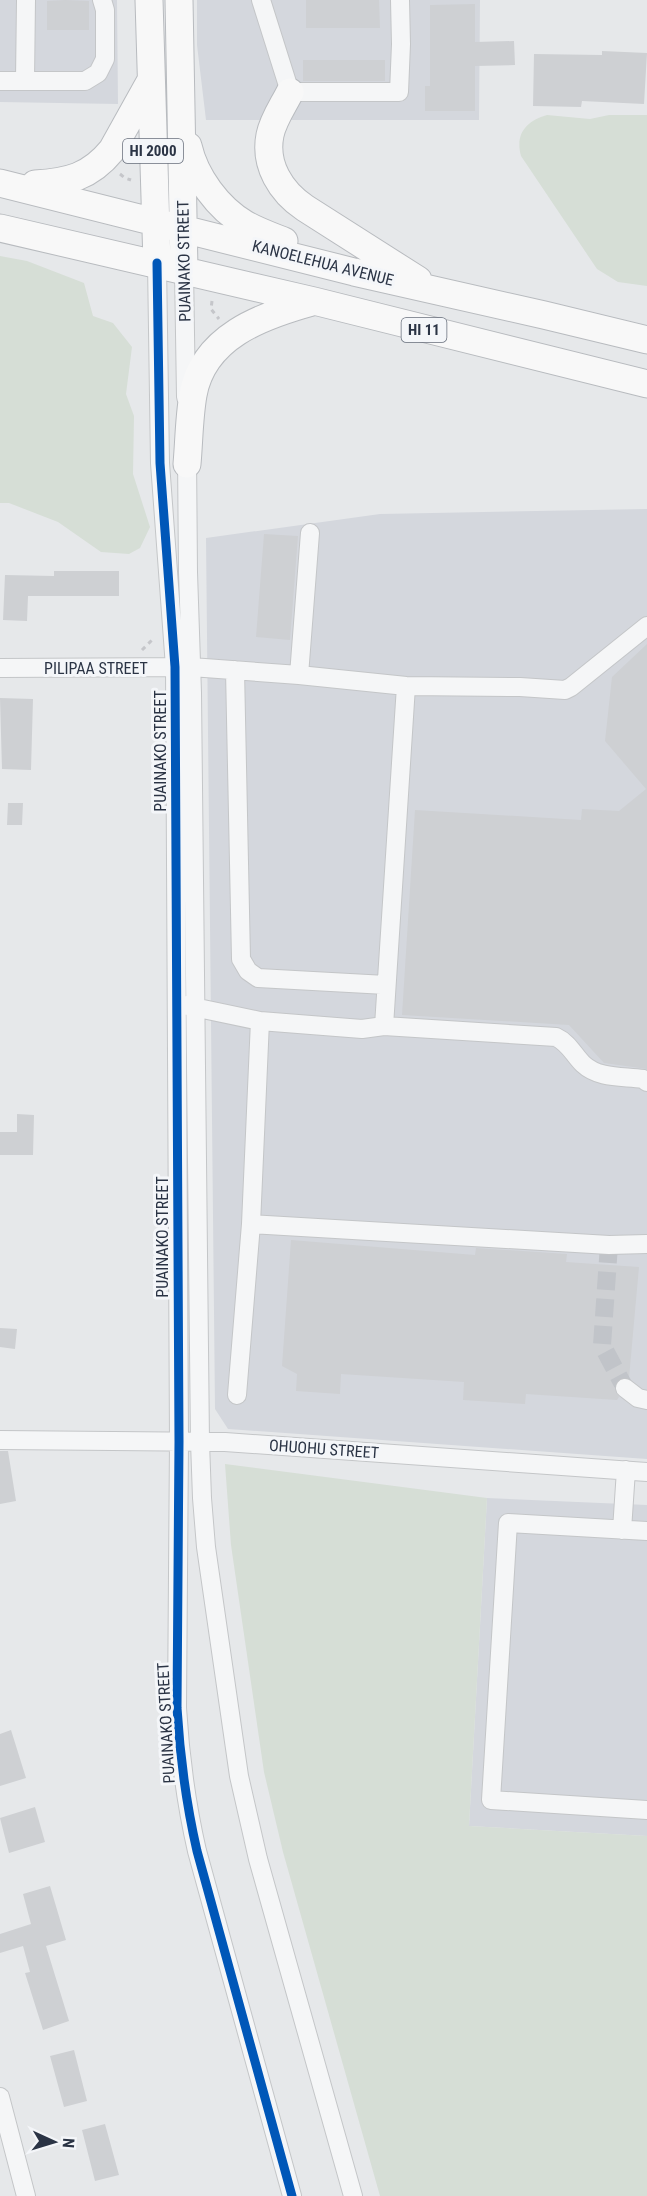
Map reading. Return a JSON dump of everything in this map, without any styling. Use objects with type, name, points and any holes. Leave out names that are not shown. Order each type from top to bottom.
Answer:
[{"type":"highway","name":"PUAINAKO STREET","points":[[149,0],[157,263]]},
{"type":"highway","name":"PUAINAKO STREET","points":[[178,0],[184,270]]},
{"type":"highway","points":[[6,184],[60,183],[80,176],[97,165],[112,150],[151,78]]},
{"type":"highway","points":[[290,92],[274,124],[269,145],[272,166],[281,186],[305,208],[432,289]]},
{"type":"highway","points":[[180,110],[189,152],[201,180],[220,205],[244,224],[354,272]]},
{"type":"highway","name":"KANOELEHUA AVENUE","points":[[6,184],[354,272],[647,340]]},
{"type":"highway","name":"HI 11","points":[[0,228],[157,263],[647,384]]},
{"type":"highway","points":[[187,464],[193,394],[202,369],[212,354],[231,335],[245,326],[281,310],[314,301]]},
{"type":"street","points":[[25,80],[26,0]]},
{"type":"street","points":[[0,81],[81,82],[89,80],[101,70],[105,55],[105,10],[102,0]]},
{"type":"street","points":[[261,0],[290,92],[399,92],[400,0]]},
{"type":"street","name":"PUAINAKO STREET","points":[[157,263],[160,463],[183,667],[196,1008],[200,1442],[206,1547],[239,1776],[258,1859],[353,2196]]},
{"type":"street","name":"PUAINAKO STREET","points":[[184,270],[187,464],[176,1003],[177,1708],[184,1791],[197,1851],[292,2196]]},
{"type":"street","points":[[299,675],[310,533]]},
{"type":"street","name":"PILIPAA STREET","points":[[0,668],[235,669],[406,686],[567,690],[647,626]]},
{"type":"street","points":[[235,669],[241,959],[248,970],[258,978],[386,985]]},
{"type":"street","points":[[384,1026],[406,686]]},
{"type":"street","points":[[176,1003],[261,1021],[362,1029],[384,1026],[556,1037],[565,1041],[583,1064],[597,1074],[643,1079],[647,1082]]},
{"type":"street","points":[[237,1395],[251,1224],[261,1021]]},
{"type":"street","points":[[251,1224],[609,1245],[647,1244]]},
{"type":"street","points":[[625,1388],[638,1398],[647,1400]]},
{"type":"street","name":"OHUOHU STREET","points":[[0,1440],[200,1442],[647,1472]]},
{"type":"street","points":[[622,1530],[626,1470]]},
{"type":"street","points":[[647,1531],[508,1523],[491,1800],[647,1810]]},
{"type":"street","points":[[0,2097],[26,2196]]},
{"type":"path","points":[[212,301],[211,309],[222,323]]},
{"type":"path","points":[[202,308],[211,309]]},
{"type":"path","points":[[141,651],[156,635]]},
{"type":"shaded area","points":[[0,0],[117,0],[118,104],[0,102]]},
{"type":"shaded area","points":[[197,0],[480,0],[479,120],[206,120],[197,45]]},
{"type":"shaded area","points":[[547,115],[590,119],[609,115],[647,115],[647,286],[618,282],[597,269],[521,156],[520,141],[524,130],[533,121]]},
{"type":"shaded area","points":[[0,256],[27,261],[84,283],[93,316],[113,323],[132,347],[126,394],[134,416],[133,474],[150,527],[140,548],[129,554],[101,552],[58,522],[9,503],[0,503]]},
{"type":"shaded area","points":[[647,509],[647,1459],[228,1429],[215,1409],[206,538],[380,514]]},
{"type":"shaded area","points":[[225,1464],[487,1498],[469,1826],[647,1836],[647,2196],[380,2196],[283,1852],[264,1772],[231,1545]]},
{"type":"shaded area","points":[[487,1498],[647,1505],[647,1836],[469,1826]]},
{"type":"building","points":[[306,0],[379,0],[380,28],[306,28]]},
{"type":"building","points":[[47,1],[89,1],[89,30],[47,30]]},
{"type":"building","points":[[475,4],[475,42],[514,41],[515,65],[475,66],[475,111],[425,111],[425,86],[430,86],[430,5]]},
{"type":"building","points":[[602,51],[647,53],[644,104],[582,101],[581,107],[533,106],[534,54],[602,55]]},
{"type":"building","points":[[303,60],[385,60],[385,81],[303,81]]},
{"type":"building","points":[[264,534],[298,536],[290,640],[256,637]]},
{"type":"building","points":[[54,571],[119,571],[119,596],[28,596],[27,621],[3,620],[5,575],[54,576]]},
{"type":"building","points":[[647,644],[647,1069],[604,1063],[569,1025],[402,1015],[415,810],[581,820],[582,809],[619,811],[646,789],[605,741],[612,677]]},
{"type":"building","points":[[0,698],[33,699],[31,770],[2,769]]},
{"type":"building","points":[[8,803],[23,803],[22,825],[7,825]]},
{"type":"building","points":[[17,1114],[34,1115],[33,1155],[0,1155],[0,1132],[17,1132]]},
{"type":"building","points":[[291,1240],[475,1255],[476,1248],[567,1254],[566,1262],[639,1267],[629,1378],[621,1377],[616,1382],[614,1387],[619,1397],[617,1400],[526,1394],[525,1404],[463,1400],[464,1382],[341,1374],[340,1394],[296,1391],[297,1374],[282,1366]]},
{"type":"building","points":[[0,1328],[17,1329],[15,1349],[0,1347]]},
{"type":"building","points":[[0,1451],[8,1451],[16,1501],[0,1504]]},
{"type":"building","points":[[11,1730],[26,1778],[0,1786],[0,1734]]},
{"type":"building","points":[[35,1807],[45,1842],[9,1853],[0,1818]]},
{"type":"building","points":[[50,1886],[66,1940],[46,1946],[69,2021],[43,2030],[25,1973],[30,1972],[23,1946],[0,1953],[0,1934],[31,1924],[23,1894]]},
{"type":"building","points":[[74,2050],[87,2101],[64,2107],[50,2056]]},
{"type":"building","points":[[105,2124],[119,2175],[95,2181],[82,2130]]},
{"type":"tunnel","points":[[609,1245],[602,1345],[625,1388]]},
{"type":"cycle path","points":[[157,263],[160,463],[175,667],[179,1441],[178,1726],[187,1798],[197,1851],[292,2196]]}]
